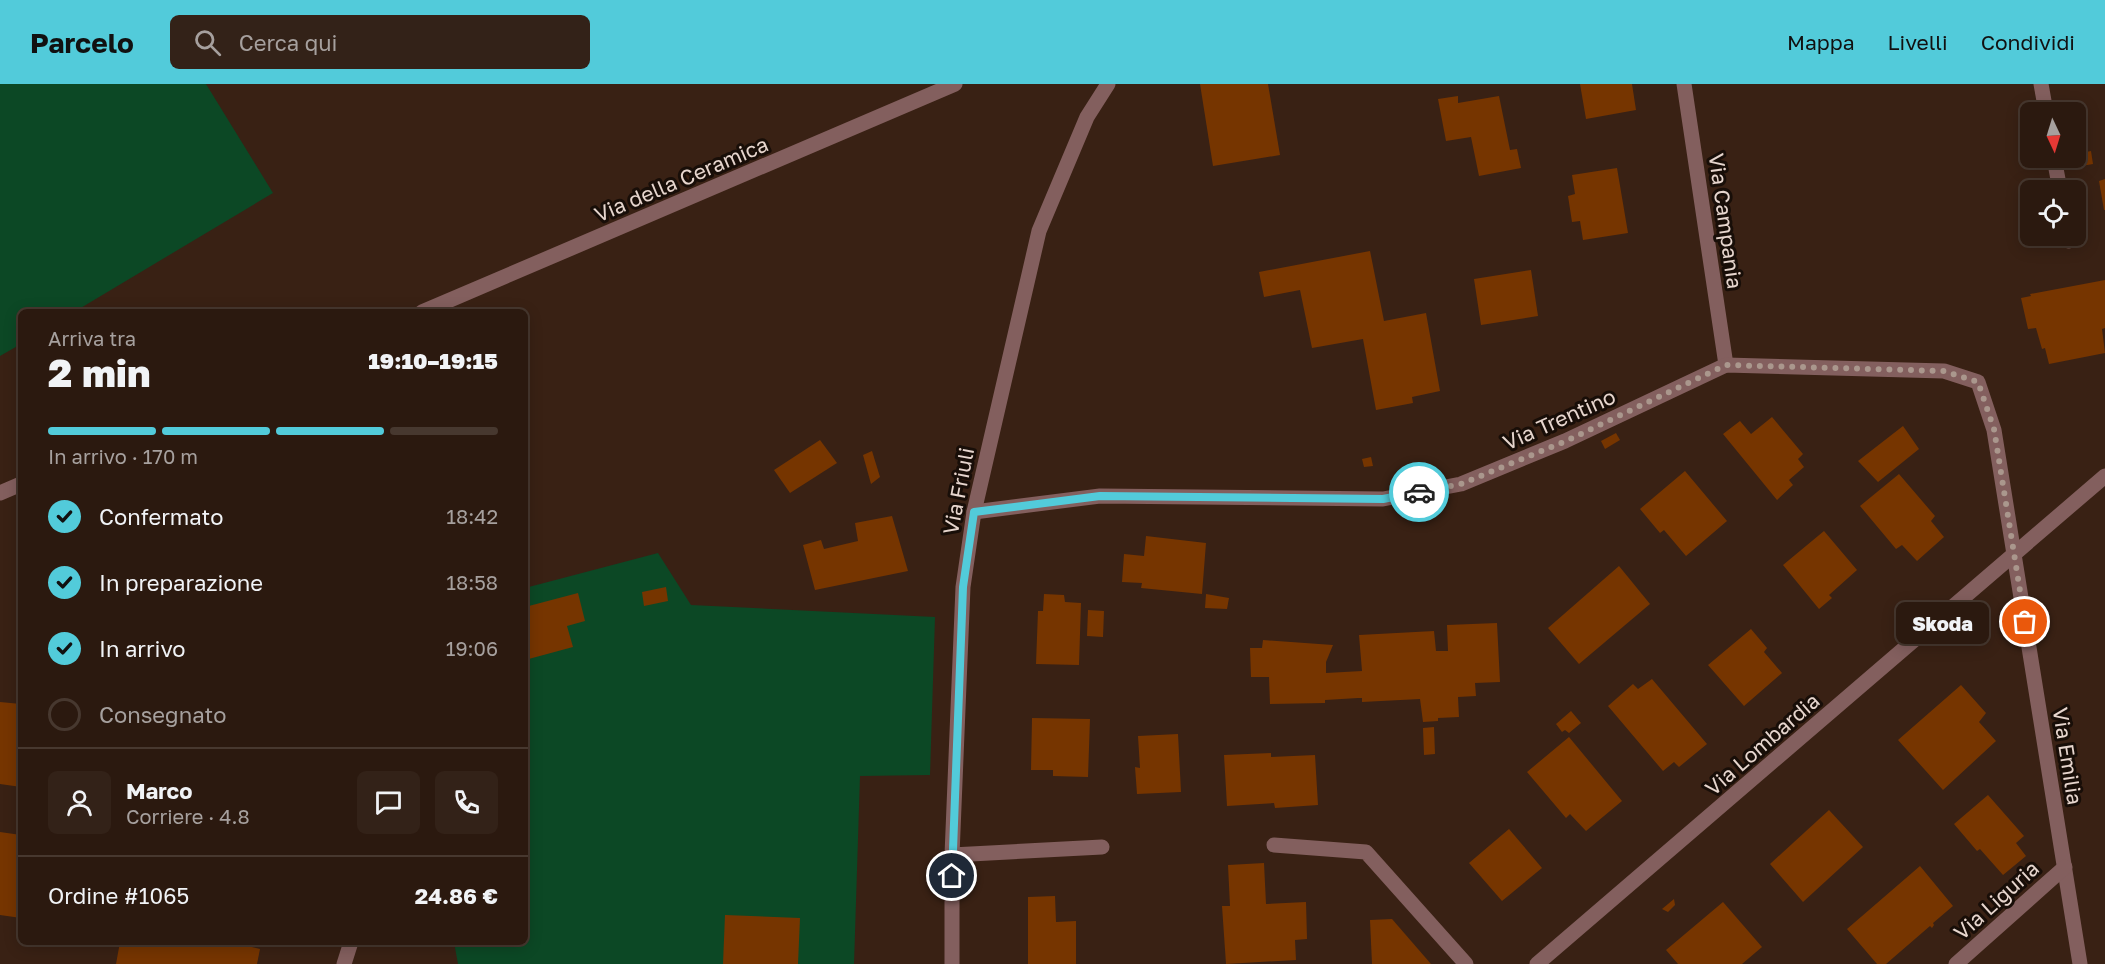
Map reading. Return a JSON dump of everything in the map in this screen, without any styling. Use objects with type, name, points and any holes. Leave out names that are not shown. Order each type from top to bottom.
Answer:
[{"type":"street","name":"Via della Ceramica","points":[[430,309],[955,84]]},
{"type":"street","name":"Via Friuli","points":[[952,964],[952,855],[963,587],[974,512],[1039,231],[1087,117],[1108,84]]},
{"type":"street","name":"Via Campania","points":[[1684,84],[1726,365]]},
{"type":"street","points":[[2041,84],[2044,102]]},
{"type":"street","name":"Via Trentino","points":[[974,512],[1100,496],[1383,499],[1461,484],[1566,441],[1726,365],[1944,371],[1978,382],[1994,429],[2014,556]]},
{"type":"street","name":"Via Lombardia","points":[[1537,964],[2105,476]]},
{"type":"street","points":[[0,493],[18,485]]},
{"type":"street","name":"Via Emilia","points":[[2014,556],[2080,964]]},
{"type":"street","points":[[1274,845],[1366,852],[1466,964]]},
{"type":"street","points":[[952,855],[1102,847]]},
{"type":"street","name":"Via Liguria","points":[[1956,964],[2065,867]]},
{"type":"street","points":[[344,964],[350,945]]},
{"type":"green space","points":[[0,84],[206,84],[273,193],[79,309],[18,309],[18,346],[0,356]]},
{"type":"green space","points":[[658,553],[691,605],[935,617],[930,775],[860,776],[854,964],[458,964],[455,945],[528,945],[528,587]]},
{"type":"building","points":[[1200,84],[1268,84],[1280,155],[1213,166]]},
{"type":"building","points":[[1580,84],[1632,84],[1636,110],[1586,119]]},
{"type":"building","points":[[1458,96],[1458,103],[1499,96],[1510,150],[1517,149],[1521,168],[1479,176],[1471,137],[1446,141],[1438,99]]},
{"type":"building","points":[[2091,151],[2093,164],[2086,165],[2086,152]]},
{"type":"building","points":[[1617,168],[1628,233],[1583,240],[1580,221],[1572,222],[1568,196],[1575,194],[1572,175]]},
{"type":"building","points":[[2105,179],[2105,210],[2104,210],[2099,181]]},
{"type":"building","points":[[1370,251],[1384,321],[1426,313],[1440,391],[1412,397],[1413,403],[1376,410],[1363,339],[1312,348],[1300,290],[1264,297],[1259,272]]},
{"type":"building","points":[[1531,270],[1538,316],[1481,325],[1474,279]]},
{"type":"building","points":[[2105,280],[2105,328],[2102,329],[2105,353],[2049,364],[2036,328],[2028,329],[2021,298],[2031,296],[2030,294]]},
{"type":"building","points":[[1772,417],[1803,454],[1798,459],[1804,467],[1789,480],[1793,485],[1777,500],[1723,434],[1740,421],[1751,434]]},
{"type":"building","points":[[1903,426],[1919,449],[1878,482],[1858,461]]},
{"type":"building","points":[[1616,433],[1620,440],[1605,449],[1601,441]]},
{"type":"building","points":[[820,440],[837,463],[790,493],[774,470]]},
{"type":"building","points":[[872,451],[880,477],[871,484],[863,455]]},
{"type":"building","points":[[1371,457],[1373,466],[1364,467],[1362,459]]},
{"type":"building","points":[[1685,471],[1727,521],[1686,556],[1664,530],[1660,533],[1640,509]]},
{"type":"building","points":[[1899,474],[1935,516],[1931,521],[1944,537],[1917,561],[1902,545],[1896,549],[1860,506]]},
{"type":"building","points":[[1432,503],[1433,512],[1416,513],[1415,504]]},
{"type":"building","points":[[892,516],[908,571],[815,590],[803,545],[821,540],[824,549],[858,541],[855,523]]},
{"type":"building","points":[[1824,531],[1857,570],[1829,595],[1832,598],[1819,609],[1783,565]]},
{"type":"building","points":[[1146,536],[1206,543],[1202,594],[1141,588],[1142,583],[1122,582],[1124,554],[1144,556]]},
{"type":"building","points":[[1619,566],[1650,604],[1579,664],[1548,628]]},
{"type":"building","points":[[666,587],[668,601],[644,606],[642,592]]},
{"type":"building","points":[[578,593],[585,621],[567,626],[573,647],[528,659],[528,606]]},
{"type":"building","points":[[1044,594],[1064,595],[1065,602],[1081,603],[1079,665],[1036,664],[1038,611],[1043,611]]},
{"type":"building","points":[[1206,594],[1229,598],[1227,609],[1205,608]]},
{"type":"building","points":[[1088,610],[1104,611],[1103,637],[1087,636]]},
{"type":"building","points":[[1497,623],[1500,682],[1475,683],[1476,696],[1458,697],[1459,717],[1438,718],[1438,721],[1423,722],[1420,699],[1362,702],[1362,698],[1358,698],[1325,700],[1325,703],[1270,704],[1269,677],[1251,677],[1250,648],[1262,648],[1263,640],[1333,645],[1326,662],[1326,673],[1362,671],[1359,635],[1434,631],[1436,651],[1448,651],[1447,625]]},
{"type":"building","points":[[1751,629],[1767,648],[1764,652],[1782,673],[1744,706],[1708,665]]},
{"type":"building","points":[[1652,679],[1707,744],[1679,767],[1674,762],[1663,771],[1608,706],[1633,684],[1638,689]]},
{"type":"building","points":[[1961,685],[1986,713],[1979,722],[1996,741],[1943,790],[1898,740]]},
{"type":"building","points":[[0,702],[18,704],[18,787],[0,784]]},
{"type":"building","points":[[1571,711],[1581,723],[1569,733],[1565,730],[1562,732],[1556,724]]},
{"type":"building","points":[[1032,718],[1090,719],[1088,777],[1053,776],[1053,770],[1031,770]]},
{"type":"building","points":[[1434,727],[1435,754],[1424,755],[1423,728]]},
{"type":"building","points":[[1178,734],[1181,792],[1137,794],[1135,767],[1140,768],[1138,736]]},
{"type":"building","points":[[1569,737],[1622,801],[1586,831],[1570,814],[1566,818],[1527,772]]},
{"type":"building","points":[[1271,753],[1271,757],[1315,755],[1318,805],[1275,808],[1274,803],[1227,806],[1224,755]]},
{"type":"building","points":[[1988,795],[2024,836],[2016,843],[2026,856],[2003,875],[1980,849],[1977,851],[1954,824]]},
{"type":"building","points":[[1829,810],[1863,847],[1803,902],[1770,864]]},
{"type":"building","points":[[1509,829],[1542,868],[1502,901],[1469,863]]},
{"type":"building","points":[[0,832],[18,835],[18,918],[0,915]]},
{"type":"building","points":[[1264,863],[1266,904],[1306,902],[1307,939],[1295,940],[1296,960],[1226,964],[1222,906],[1230,906],[1228,865]]},
{"type":"building","points":[[1920,866],[1953,906],[1933,923],[1932,928],[1930,926],[1886,964],[1877,964],[1847,929]]},
{"type":"building","points":[[1055,896],[1056,922],[1076,921],[1076,964],[1028,964],[1028,897]]},
{"type":"building","points":[[1674,899],[1675,905],[1668,912],[1662,909]]},
{"type":"building","points":[[1723,902],[1762,947],[1742,964],[1678,964],[1666,950]]},
{"type":"building","points":[[725,915],[800,918],[798,964],[723,964]]},
{"type":"building","points":[[1392,919],[1431,964],[1372,964],[1370,920]]},
{"type":"building","points":[[119,945],[243,945],[260,949],[257,964],[116,964]]},
{"type":"way so far","points":[[1419,492],[1461,484],[1566,441],[1726,365],[1944,371],[1978,382],[1994,429],[2025,622]]},
{"type":"place","name":"Skoda","points":[[2025,622]]},
{"type":"route","points":[[952,876],[963,587],[974,512],[1100,496],[1383,499],[1419,492]]}]
